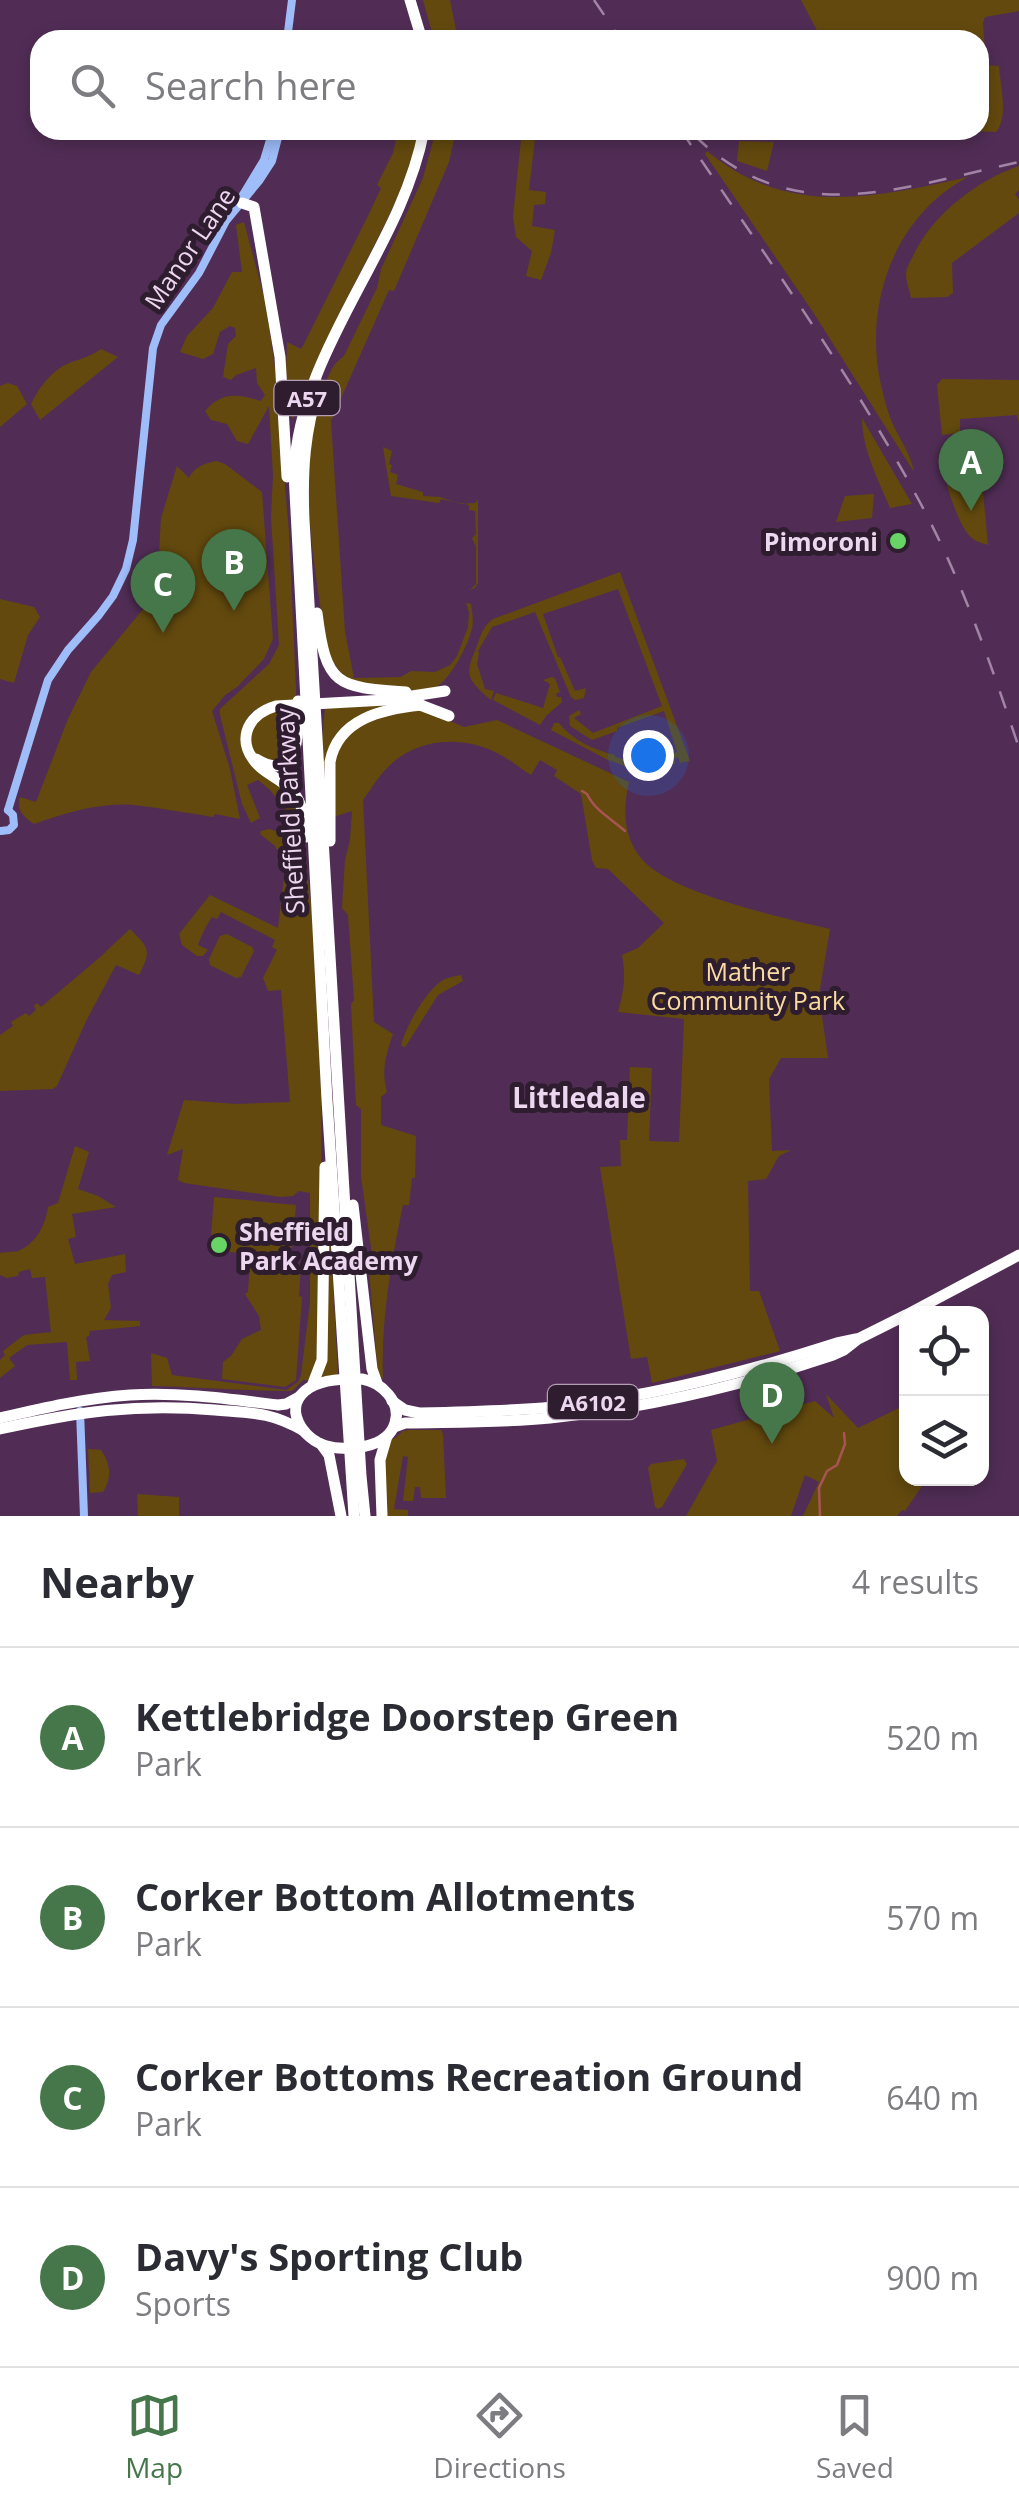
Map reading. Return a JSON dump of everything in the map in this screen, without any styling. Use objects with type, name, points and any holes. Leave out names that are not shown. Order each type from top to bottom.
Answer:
[{"type":"highway","points":[[410,0],[422,30]]},
{"type":"highway","points":[[418,0],[424,30]]},
{"type":"highway","name":"Sheffield Parkway","points":[[306,689],[298,580],[303,470],[312,410],[330,361],[415,187],[426,140]]},
{"type":"highway","name":"A57","points":[[245,200],[280,357],[289,510],[301,543]]},
{"type":"highway","points":[[301,543],[311,570],[320,641],[334,674],[355,688],[424,699],[449,716]]},
{"type":"highway","name":"Sheffield Parkway","points":[[301,543],[327,1100],[354,1516]]},
{"type":"highway","points":[[330,924],[332,752],[340,737],[355,723],[444,692]]},
{"type":"highway","points":[[318,916],[301,805],[292,791],[252,757],[246,742],[248,727],[267,708],[424,699]]},
{"type":"highway","points":[[252,757],[272,765],[286,761],[297,748],[307,718]]},
{"type":"highway","name":"Sheffield Parkway","points":[[307,718],[330,924],[365,1516]]},
{"type":"highway","points":[[304,1431],[295,1414],[299,1398],[312,1386],[322,1360],[327,1100]]},
{"type":"highway","points":[[341,1127],[372,1369],[396,1413],[380,1460],[382,1516]]},
{"type":"highway","name":"A6102","points":[[922,1306],[1015,1260]]},
{"type":"highway","name":"A6102","points":[[0,1418],[80,1407],[242,1412],[278,1417],[321,1444],[342,1448],[366,1446],[405,1423],[546,1418],[657,1403],[727,1387],[844,1350],[899,1318]]},
{"type":"highway","name":"A6102","points":[[392,1401],[419,1413],[544,1408],[645,1394],[858,1339]]},
{"type":"highway","points":[[312,1386],[362,1378],[377,1384]]},
{"type":"highway","name":"A6102","points":[[0,1428],[132,1395],[208,1396],[278,1405],[299,1398]]},
{"type":"highway","points":[[321,1444],[329,1455],[341,1516]]},
{"type":"street","points":[[288,30],[292,0]]},
{"type":"street","points":[[245,200],[272,140]]},
{"type":"street","name":"Manor Lane","points":[[0,831],[14,825],[13,815],[4,810],[48,680],[75,640],[107,606],[126,569],[160,325],[199,273],[226,221],[274,156],[275,140]]},
{"type":"street","points":[[80,1407],[84,1516]]},
{"type":"green space","points":[[423,0],[450,0],[456,30],[431,30]]},
{"type":"green space","points":[[801,0],[1019,0],[1019,11],[985,17],[984,30],[817,30]]},
{"type":"green space","points":[[989,65],[999,66],[1003,110],[996,132],[989,132]]},
{"type":"green space","points":[[396,140],[419,140],[395,204],[330,332],[293,419],[286,372],[287,342],[301,349],[304,344],[370,212],[381,188],[377,185]]},
{"type":"green space","points":[[433,140],[454,140],[449,162],[394,291],[389,290],[331,421],[345,632],[354,678],[401,677],[411,671],[435,672],[450,665],[468,627],[466,603],[471,604],[473,625],[461,656],[441,683],[426,692],[361,685],[343,675],[332,660],[326,647],[317,583],[308,489],[314,427],[325,384],[332,368],[344,356],[377,288],[381,269],[423,178]]},
{"type":"green space","points":[[521,140],[535,140],[529,190],[546,192],[545,204],[534,205],[532,226],[555,230],[541,280],[526,276],[532,251],[516,237],[513,216]]},
{"type":"green space","points":[[739,141],[774,142],[767,171],[737,161]]},
{"type":"green space","points":[[707,151],[737,172],[800,194],[866,196],[968,177],[942,194],[903,239],[881,294],[877,355],[881,385],[890,418],[914,472],[813,312],[705,154]]},
{"type":"green space","points":[[1019,166],[1019,190],[1015,194],[1019,213],[952,263],[953,293],[947,297],[911,298],[907,269],[934,224],[973,189]]},
{"type":"green space","points":[[244,222],[266,304],[275,369],[289,533],[296,689],[296,701],[260,707],[248,718],[245,753],[280,783],[300,809],[307,870],[292,872],[275,846],[260,834],[269,829],[282,833],[288,828],[290,815],[258,780],[247,785],[260,818],[251,823],[242,804],[220,715],[220,709],[269,664],[279,645],[269,406],[248,444],[237,441],[227,424],[211,420],[205,411],[224,397],[261,401],[265,395],[257,383],[256,368],[231,380],[223,377],[235,328],[230,326],[220,332],[213,354],[203,359],[180,352],[187,336],[213,308],[232,272],[242,272],[236,225]]},
{"type":"green space","points":[[101,349],[118,357],[40,420],[31,404],[48,378],[63,366]]},
{"type":"green space","points":[[942,379],[1019,380],[1019,423],[1017,415],[960,419],[960,433],[942,435],[937,385]]},
{"type":"green space","points":[[0,386],[17,386],[27,404],[0,427]]},
{"type":"green space","points":[[862,418],[912,504],[890,508],[868,452]]},
{"type":"green space","points":[[383,447],[392,451],[389,464],[390,472],[398,475],[396,484],[423,492],[423,496],[455,502],[391,496]]},
{"type":"green space","points":[[943,458],[958,481],[977,486],[983,492],[988,545],[974,539],[962,524],[948,488]]},
{"type":"green space","points":[[217,461],[262,492],[273,639],[264,659],[212,711],[240,819],[109,805],[34,824],[22,813],[20,797],[36,802],[91,672],[144,608],[158,572],[161,518],[177,466],[189,478],[200,466]]},
{"type":"green space","points":[[874,494],[872,518],[836,522],[845,496]]},
{"type":"green space","points":[[478,499],[478,583],[470,590],[476,584],[476,547],[472,538],[476,534],[475,511],[463,504]]},
{"type":"green space","points":[[620,572],[690,761],[680,763],[678,757],[675,764],[625,766],[551,730],[554,723],[559,723],[584,744],[639,764],[677,752],[664,711],[592,740],[570,726],[569,716],[579,710],[581,714],[574,718],[593,733],[662,706],[618,589],[543,614],[575,691],[586,688],[584,698],[571,697],[535,612],[492,627],[478,651],[477,664],[485,689],[494,691],[491,700],[471,678],[470,666],[479,640],[493,619]]},
{"type":"green space","points":[[0,599],[34,607],[40,617],[28,635],[14,683],[0,679]]},
{"type":"green space","points":[[552,677],[562,702],[540,725],[493,700],[496,693],[543,708],[550,684],[543,680]]},
{"type":"green space","points":[[389,703],[389,707],[336,740],[328,807],[322,741],[325,707]]},
{"type":"green space","points":[[296,706],[292,753],[275,763],[259,758],[252,747],[252,729],[265,716]]},
{"type":"green space","name":"Mather Community Park","points":[[421,709],[464,727],[497,720],[629,782],[627,830],[634,849],[654,870],[700,893],[830,929],[819,995],[828,1058],[781,1058],[769,1079],[772,1151],[791,1150],[779,1156],[766,1179],[748,1181],[750,1291],[759,1291],[780,1351],[652,1383],[647,1357],[631,1359],[600,1167],[621,1166],[620,1140],[627,1140],[630,1067],[652,1068],[649,1141],[679,1142],[684,1019],[618,1012],[624,984],[622,955],[638,948],[664,923],[608,869],[596,868],[581,794],[554,776],[557,770],[540,760],[531,775],[483,747],[439,742],[399,758],[363,800],[374,1022],[393,1034],[385,1063],[387,1092],[381,1097],[381,1125],[416,1136],[415,1178],[409,1205],[403,1205],[388,1291],[383,1379],[378,1374],[369,1270],[374,1269],[361,1176],[361,1109],[356,1105],[348,915],[342,908],[352,811],[333,817],[335,756],[347,732],[389,712]]},
{"type":"green space","points":[[289,875],[290,882],[308,879],[316,959],[321,1093],[320,1361],[309,1380],[303,1380],[292,1391],[152,1386],[151,1353],[167,1358],[172,1375],[286,1390],[301,1375],[310,1302],[310,1193],[299,1191],[281,1197],[184,1183],[178,1180],[183,1149],[167,1155],[184,1100],[290,1102],[281,990],[268,991],[263,978],[277,950],[272,947],[275,940],[221,912],[217,919],[212,917],[201,937],[198,945],[208,950],[203,956],[182,945],[179,934],[210,895],[278,928],[284,877]]},
{"type":"green space","points":[[130,929],[146,950],[143,967],[139,975],[116,965],[57,1086],[0,1091],[0,1035],[13,1026],[11,1022],[36,1010],[37,1003],[41,1007]]},
{"type":"green space","points":[[227,934],[254,951],[241,977],[210,965],[220,936]]},
{"type":"green space","points":[[461,975],[463,981],[438,995],[405,1047],[401,1046],[412,1019],[432,990],[445,979]]},
{"type":"green space","points":[[75,1146],[89,1152],[78,1189],[116,1207],[72,1214],[76,1237],[68,1239],[75,1264],[125,1254],[126,1272],[112,1275],[108,1284],[111,1308],[104,1320],[140,1321],[140,1326],[90,1331],[86,1337],[90,1361],[76,1362],[77,1380],[70,1380],[67,1342],[27,1345],[9,1358],[15,1366],[0,1378],[3,1351],[24,1335],[51,1332],[45,1277],[32,1278],[30,1269],[18,1276],[0,1275],[0,1253],[24,1248],[39,1233],[48,1207],[58,1203]]},
{"type":"green space","points":[[214,1197],[296,1205],[291,1258],[210,1250]]},
{"type":"green space","points":[[329,1207],[338,1376],[320,1381]]},
{"type":"green space","points":[[250,1261],[301,1264],[296,1380],[285,1387],[222,1379],[223,1362],[242,1339],[261,1330],[259,1316],[245,1294]]},
{"type":"green space","points":[[826,1394],[858,1428],[899,1408],[899,1486],[922,1486],[905,1511],[897,1516],[803,1516],[819,1482],[805,1475],[791,1516],[686,1516],[717,1461],[711,1430],[815,1401],[834,1418]]},
{"type":"green space","points":[[409,1430],[441,1430],[446,1498],[421,1498],[420,1487],[415,1487],[413,1501],[403,1501],[408,1457],[403,1456],[394,1509],[408,1510],[408,1516],[385,1516],[382,1456],[392,1437]]},
{"type":"green space","points":[[88,1449],[101,1450],[107,1461],[109,1476],[103,1492],[90,1493]]},
{"type":"green space","points":[[684,1459],[687,1464],[658,1509],[648,1468],[651,1464]]},
{"type":"green space","points":[[137,1494],[179,1497],[179,1516],[138,1516]]},
{"type":"waterway","points":[[582,791],[625,831]]},
{"type":"waterway","points":[[820,1516],[819,1488],[827,1471],[837,1465],[845,1444],[844,1433]]},
{"type":"railway","points":[[594,0],[614,30]]},
{"type":"railway","points":[[688,140],[832,355],[916,495],[960,587],[1019,748]]},
{"type":"railway","points":[[700,140],[732,165],[770,184],[809,193],[890,190],[1019,162]]},
{"type":"place","name":"Kettlebridge Doorstep Green","points":[[971,511]]},
{"type":"place","name":"Pimoroni","points":[[898,541]]},
{"type":"place","name":"Corker Bottom Allotments","points":[[234,611]]},
{"type":"place","name":"Corker Bottoms Recreation Ground","points":[[163,633]]},
{"type":"place","name":"Sheffield Park Academy","points":[[219,1245]]},
{"type":"place","name":"Davy's Sporting Club","points":[[772,1444]]},
{"type":"district","name":"Littledale","points":[[579,1097]]}]
